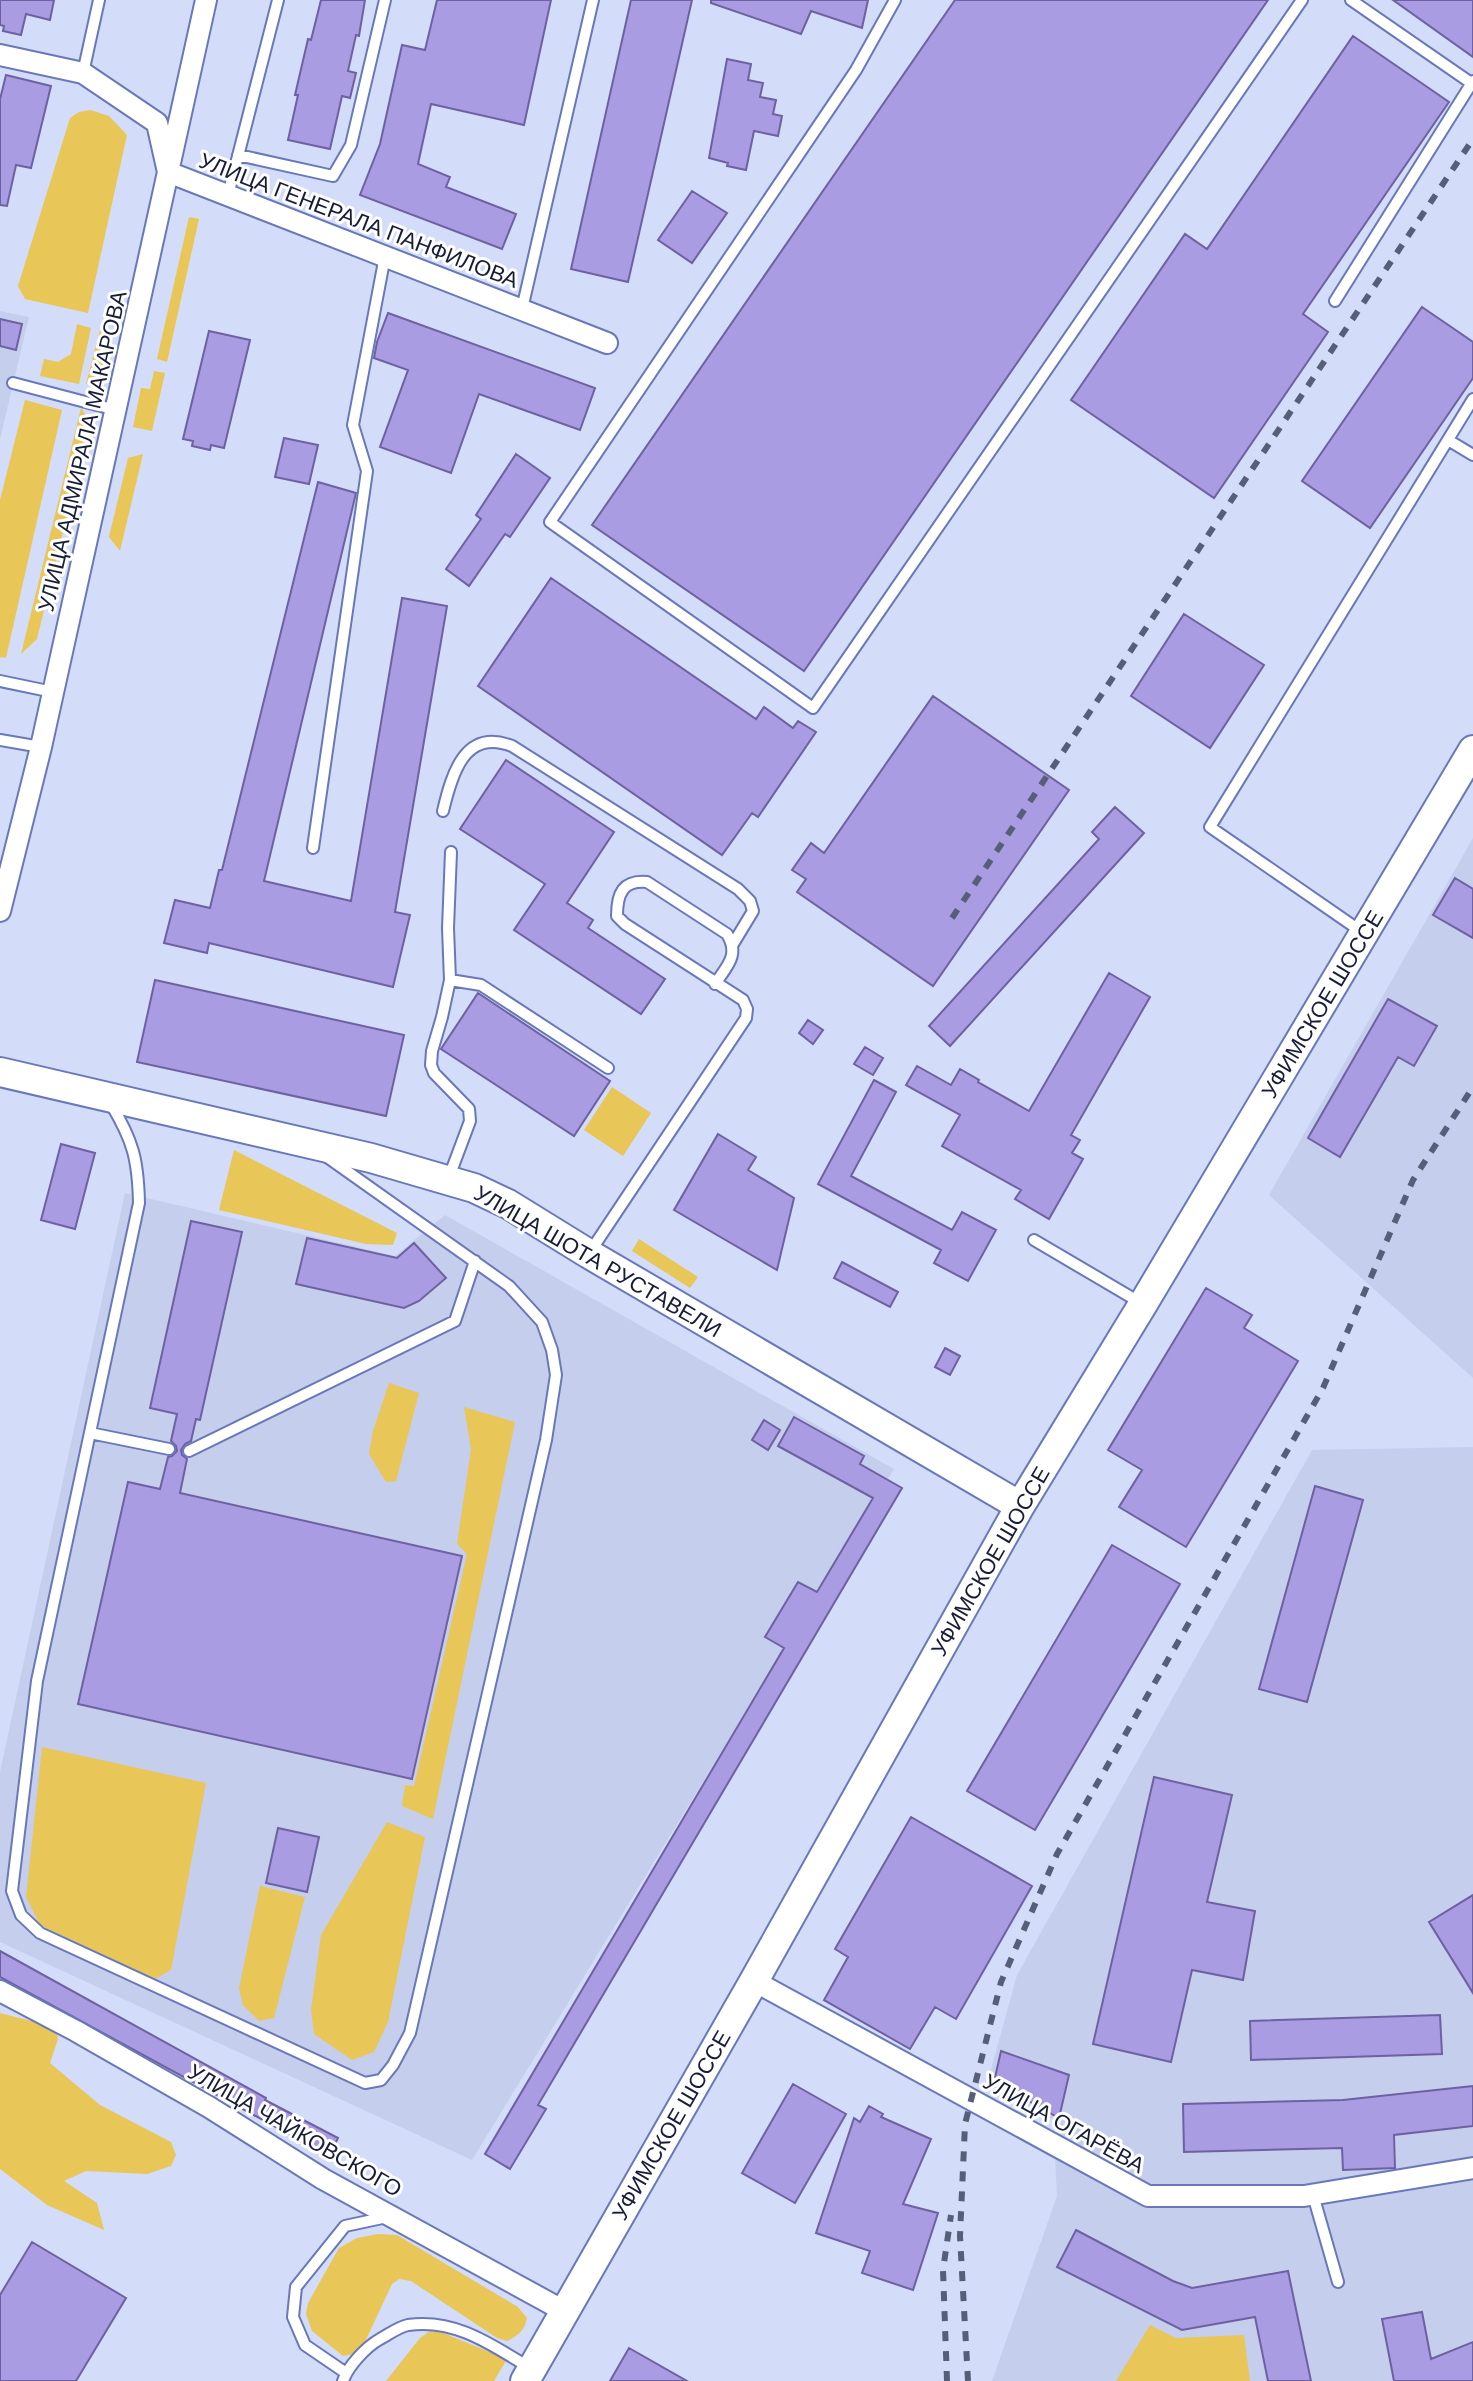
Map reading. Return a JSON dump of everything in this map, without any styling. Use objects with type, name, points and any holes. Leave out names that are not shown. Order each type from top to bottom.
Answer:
[{"type":"main road","name":"УФИМСКОЕ ШОССЕ","points":[[528,2375],[754,1981],[1020,1506],[1473,750]]},
{"type":"main road","name":"УЛИЦА ШОТА РУСТАВЕЛИ","points":[[0,1072],[410,1168],[474,1188],[508,1204],[1020,1506]]},
{"type":"street","name":"УЛИЦА АДМИРАЛА МАКАРОВА","points":[[0,911],[41,747],[206,0]]},
{"type":"street","name":"УЛИЦА ГЕНЕРАЛА ПАНФИЛОВА","points":[[0,55],[83,73],[157,123],[168,172],[607,343]]},
{"type":"street","name":"УЛИЦА ОГАРЁВА","points":[[754,1981],[1148,2196],[1313,2195],[1473,2168]]},
{"type":"street","name":"УЛИЦА ЧАЙКОВСКОГО","points":[[0,1991],[209,2107],[323,2179],[564,2311]]},
{"type":"lane","points":[[83,73],[99,0]]},
{"type":"lane","points":[[228,195],[278,0]]},
{"type":"lane","points":[[238,155],[333,176],[351,145],[385,0]]},
{"type":"lane","points":[[522,309],[593,0]]},
{"type":"lane","points":[[895,0],[847,83],[550,522],[813,708],[1302,0]]},
{"type":"lane","points":[[1335,301],[1472,82],[1351,0]]},
{"type":"lane","points":[[313,848],[367,471],[353,425],[385,256]]},
{"type":"lane","points":[[13,383],[116,410]]},
{"type":"lane","points":[[1364,933],[1210,827],[1473,399]]},
{"type":"lane","points":[[1448,440],[1473,455]]},
{"type":"lane","points":[[0,681],[53,692]]},
{"type":"lane","points":[[0,740],[41,747]]},
{"type":"lane","points":[[443,811],[447,792],[468,751],[482,741],[499,741],[512,746],[738,889],[750,901],[753,911],[733,944],[732,958],[715,984]]},
{"type":"lane","points":[[448,1179],[470,1121],[469,1109],[434,1073],[431,1065],[450,980],[448,928],[451,852]]},
{"type":"lane","points":[[589,1254],[746,1018],[747,1009],[743,1000],[625,924],[617,916],[617,900],[624,888],[634,881],[647,882],[727,934],[733,944]]},
{"type":"lane","points":[[450,980],[481,985],[608,1068]]},
{"type":"lane","points":[[108,1099],[134,1148],[139,1175],[139,1203],[37,1681],[12,1891],[21,1915],[40,1933],[365,2083],[381,2080],[410,2033],[546,1440],[556,1375],[552,1350],[542,1322],[509,1286],[307,1143]]},
{"type":"lane","points":[[1034,1240],[1143,1304]]},
{"type":"lane","points":[[189,1451],[455,1321],[475,1261]]},
{"type":"lane","points":[[90,1433],[169,1449]]},
{"type":"lane","points":[[1313,2195],[1338,2282]]},
{"type":"lane","points":[[393,2215],[345,2226],[296,2287],[293,2317],[305,2345],[344,2377],[372,2343],[406,2325],[442,2325],[468,2331],[528,2375]]},
{"type":"shaded area","points":[[90,110],[109,116],[127,135],[88,313],[25,299],[18,286],[70,118]]},
{"type":"shaded area","points":[[189,217],[199,219],[167,362],[157,359]]},
{"type":"shaded area","points":[[0,311],[29,317],[0,439]]},
{"type":"shaded area","points":[[77,324],[91,328],[79,384],[40,376],[44,359],[58,362],[71,354]]},
{"type":"shaded area","points":[[100,330],[110,342],[101,375],[86,384]]},
{"type":"shaded area","points":[[154,371],[165,373],[152,431],[133,427],[141,388],[150,389]]},
{"type":"shaded area","points":[[25,400],[62,410],[6,658],[0,657],[0,500]]},
{"type":"shaded area","points":[[81,408],[90,421],[37,639],[21,654]]},
{"type":"shaded area","points":[[143,454],[120,551],[109,537],[128,458]]},
{"type":"shaded area","points":[[1473,838],[1473,1378],[1269,1195]]},
{"type":"shaded area","points":[[612,1087],[651,1113],[623,1156],[584,1130]]},
{"type":"shaded area","points":[[234,1150],[397,1233],[393,1245],[366,1244],[219,1210]]},
{"type":"shaded area","points":[[125,1193],[395,1256],[445,1215],[894,1469],[472,2160],[0,1942],[0,1772]]},
{"type":"shaded area","points":[[639,1239],[698,1277],[690,1288],[632,1251]]},
{"type":"shaded area","points":[[389,1383],[419,1393],[396,1481],[386,1482],[369,1454]]},
{"type":"shaded area","points":[[464,1407],[515,1422],[433,1819],[402,1806],[405,1785],[414,1786],[467,1554],[457,1544],[471,1449]]},
{"type":"shaded area","points":[[1473,1447],[1473,2381],[992,2381],[1057,2196],[1053,2119],[987,2084],[1017,1975],[1312,1450]]},
{"type":"shaded area","points":[[42,1747],[206,1783],[171,1970],[155,1979],[40,1925],[26,1897]]},
{"type":"shaded area","points":[[387,1822],[425,1837],[388,2022],[374,2052],[352,2060],[314,2034],[311,2010],[321,1935]]},
{"type":"shaded area","points":[[260,1886],[305,1897],[274,2018],[259,2021],[243,2005],[239,1988]]},
{"type":"shaded area","points":[[0,2013],[55,2027],[58,2039],[50,2063],[100,2105],[171,2142],[176,2155],[171,2166],[147,2174],[86,2171],[64,2181],[97,2203],[104,2230],[47,2205],[0,2169]]},
{"type":"shaded area","points":[[378,2234],[397,2235],[518,2307],[527,2318],[523,2329],[507,2341],[497,2338],[411,2281],[399,2279],[392,2284],[363,2346],[354,2354],[343,2356],[312,2331],[306,2314],[308,2303],[339,2248],[357,2238]]},
{"type":"shaded area","points":[[1150,2325],[1176,2338],[1244,2335],[1250,2381],[1116,2381]]},
{"type":"shaded area","points":[[430,2331],[443,2333],[507,2359],[494,2381],[386,2381],[420,2338]]},
{"type":"building","points":[[0,0],[54,0],[50,20],[26,14],[21,35],[3,31],[4,26],[0,25]]},
{"type":"building","points":[[321,0],[365,0],[359,36],[356,35],[348,71],[356,73],[350,98],[342,96],[330,149],[288,140],[308,39],[311,40]]},
{"type":"building","points":[[437,0],[551,0],[524,125],[431,104],[418,164],[450,177],[446,187],[516,214],[502,249],[360,195],[380,144],[402,45],[425,50]]},
{"type":"building","points":[[631,0],[692,0],[628,282],[571,269]]},
{"type":"building","points":[[711,0],[868,0],[862,28],[811,11],[801,34],[711,3]]},
{"type":"building","points":[[955,0],[1268,0],[804,671],[592,525]]},
{"type":"building","points":[[1393,0],[1473,0],[1473,57]]},
{"type":"building","points":[[1353,36],[1449,102],[1303,314],[1328,332],[1214,498],[1071,400],[1185,234],[1207,249]]},
{"type":"building","points":[[727,59],[751,64],[748,80],[763,83],[760,97],[776,100],[773,114],[782,116],[778,136],[754,131],[746,170],[709,158]]},
{"type":"building","points":[[6,75],[51,86],[31,168],[16,165],[7,206],[0,205],[0,99]]},
{"type":"building","points":[[692,191],[727,213],[692,263],[658,240]]},
{"type":"building","points":[[1422,307],[1473,342],[1473,378],[1370,528],[1302,481]]},
{"type":"building","points":[[388,313],[595,388],[580,430],[479,394],[451,473],[380,447],[408,370],[374,358]]},
{"type":"building","points":[[0,319],[22,324],[16,350],[0,346]]},
{"type":"building","points":[[209,331],[250,340],[224,448],[211,445],[210,450],[192,446],[193,441],[183,439]]},
{"type":"building","points":[[284,438],[318,445],[309,484],[275,477]]},
{"type":"building","points":[[516,454],[550,478],[510,537],[505,534],[469,586],[446,569],[481,519],[476,515]]},
{"type":"building","points":[[318,482],[356,493],[264,881],[351,901],[402,598],[447,606],[395,912],[410,915],[393,987],[209,943],[207,953],[164,943],[175,900],[210,908]]},
{"type":"building","points":[[551,578],[756,719],[764,707],[793,728],[798,721],[816,732],[758,817],[752,813],[722,855],[478,686]]},
{"type":"building","points":[[1184,614],[1264,665],[1210,748],[1131,696]]},
{"type":"building","points":[[933,696],[1069,790],[933,986],[797,892],[806,879],[792,870],[811,843],[824,853]]},
{"type":"building","points":[[506,760],[614,832],[567,903],[593,920],[588,928],[665,979],[641,1014],[514,930],[545,884],[460,829]]},
{"type":"building","points":[[1115,807],[1144,833],[950,1046],[929,1026],[1099,839],[1092,832]]},
{"type":"building","points":[[1455,878],[1473,889],[1473,938],[1433,915]]},
{"type":"building","points":[[1109,973],[1150,997],[1071,1135],[1080,1140],[1072,1153],[1083,1159],[1049,1219],[1015,1199],[1021,1190],[942,1146],[960,1115],[906,1085],[917,1066],[951,1085],[960,1069],[1029,1111]]},
{"type":"building","points":[[155,980],[404,1035],[386,1116],[137,1062]]},
{"type":"building","points":[[478,993],[610,1081],[574,1136],[441,1049]]},
{"type":"building","points":[[1388,999],[1437,1026],[1414,1066],[1398,1057],[1340,1157],[1308,1138]]},
{"type":"building","points":[[808,1020],[823,1030],[813,1044],[799,1033]]},
{"type":"building","points":[[865,1047],[883,1058],[873,1075],[854,1064]]},
{"type":"building","points":[[874,1080],[896,1092],[851,1176],[952,1230],[962,1212],[996,1230],[968,1281],[934,1263],[941,1250],[818,1184]]},
{"type":"building","points":[[718,1134],[756,1157],[748,1170],[794,1198],[777,1270],[674,1210]]},
{"type":"building","points":[[61,1144],[95,1153],[75,1229],[41,1220]]},
{"type":"building","points":[[191,1221],[242,1232],[200,1420],[196,1419],[191,1441],[181,1450],[187,1459],[180,1493],[462,1556],[412,1779],[78,1704],[128,1482],[160,1489],[168,1457],[177,1451],[171,1441],[177,1414],[150,1408]]},
{"type":"building","points":[[307,1238],[397,1258],[414,1243],[446,1278],[419,1301],[404,1308],[296,1284]]},
{"type":"building","points":[[842,1262],[898,1292],[890,1307],[834,1278]]},
{"type":"building","points":[[1206,1288],[1252,1315],[1244,1328],[1298,1361],[1186,1547],[1119,1507],[1142,1470],[1108,1450]]},
{"type":"building","points":[[945,1348],[960,1356],[950,1375],[935,1367]]},
{"type":"building","points":[[794,1417],[864,1456],[860,1464],[902,1488],[538,2105],[546,2109],[510,2169],[485,2154],[784,1648],[765,1637],[798,1582],[817,1592],[873,1498],[778,1446]]},
{"type":"building","points":[[764,1420],[780,1430],[768,1450],[752,1440]]},
{"type":"building","points":[[1315,1486],[1363,1500],[1307,1702],[1259,1689]]},
{"type":"building","points":[[1112,1545],[1180,1584],[1035,1830],[967,1791]]},
{"type":"building","points":[[1154,1777],[1232,1795],[1207,1902],[1255,1911],[1243,1980],[1192,1970],[1171,2062],[1093,2044]]},
{"type":"building","points":[[911,1817],[1032,1886],[956,2019],[935,2007],[910,2049],[824,2000],[848,1957],[835,1949]]},
{"type":"building","points":[[278,1828],[319,1837],[307,1892],[266,1883]]},
{"type":"building","points":[[1473,1895],[1473,1993],[1429,1922]]},
{"type":"building","points":[[0,1951],[338,2138],[329,2156],[0,1977]]},
{"type":"building","points":[[1440,2015],[1442,2054],[1251,2060],[1250,2021]]},
{"type":"building","points":[[1001,2051],[1069,2075],[1059,2118],[994,2082]]},
{"type":"building","points":[[793,2084],[846,2114],[795,2203],[742,2173]]},
{"type":"building","points":[[1473,2086],[1473,2126],[1394,2135],[1395,2168],[1343,2170],[1342,2148],[1184,2152],[1183,2104],[1343,2100]]},
{"type":"building","points":[[869,2106],[883,2114],[881,2117],[931,2139],[903,2204],[938,2213],[913,2290],[862,2273],[870,2251],[816,2233],[854,2118],[860,2122]]},
{"type":"building","points":[[1076,2230],[1192,2288],[1288,2271],[1311,2381],[1268,2381],[1255,2317],[1182,2330],[1057,2267]]},
{"type":"building","points":[[32,2242],[126,2298],[76,2381],[0,2381],[0,2295]]},
{"type":"building","points":[[1422,2312],[1431,2359],[1473,2342],[1473,2381],[1394,2381],[1382,2319]]},
{"type":"building","points":[[629,2348],[687,2381],[610,2381]]},
{"type":"railway","points":[[952,918],[1473,139]]},
{"type":"railway","points":[[968,2381],[960,2236],[965,2124],[1001,1982],[1057,1854],[1323,1388],[1413,1180],[1473,1087]]},
{"type":"railway","points":[[947,2381],[943,2270],[951,2215]]}]
